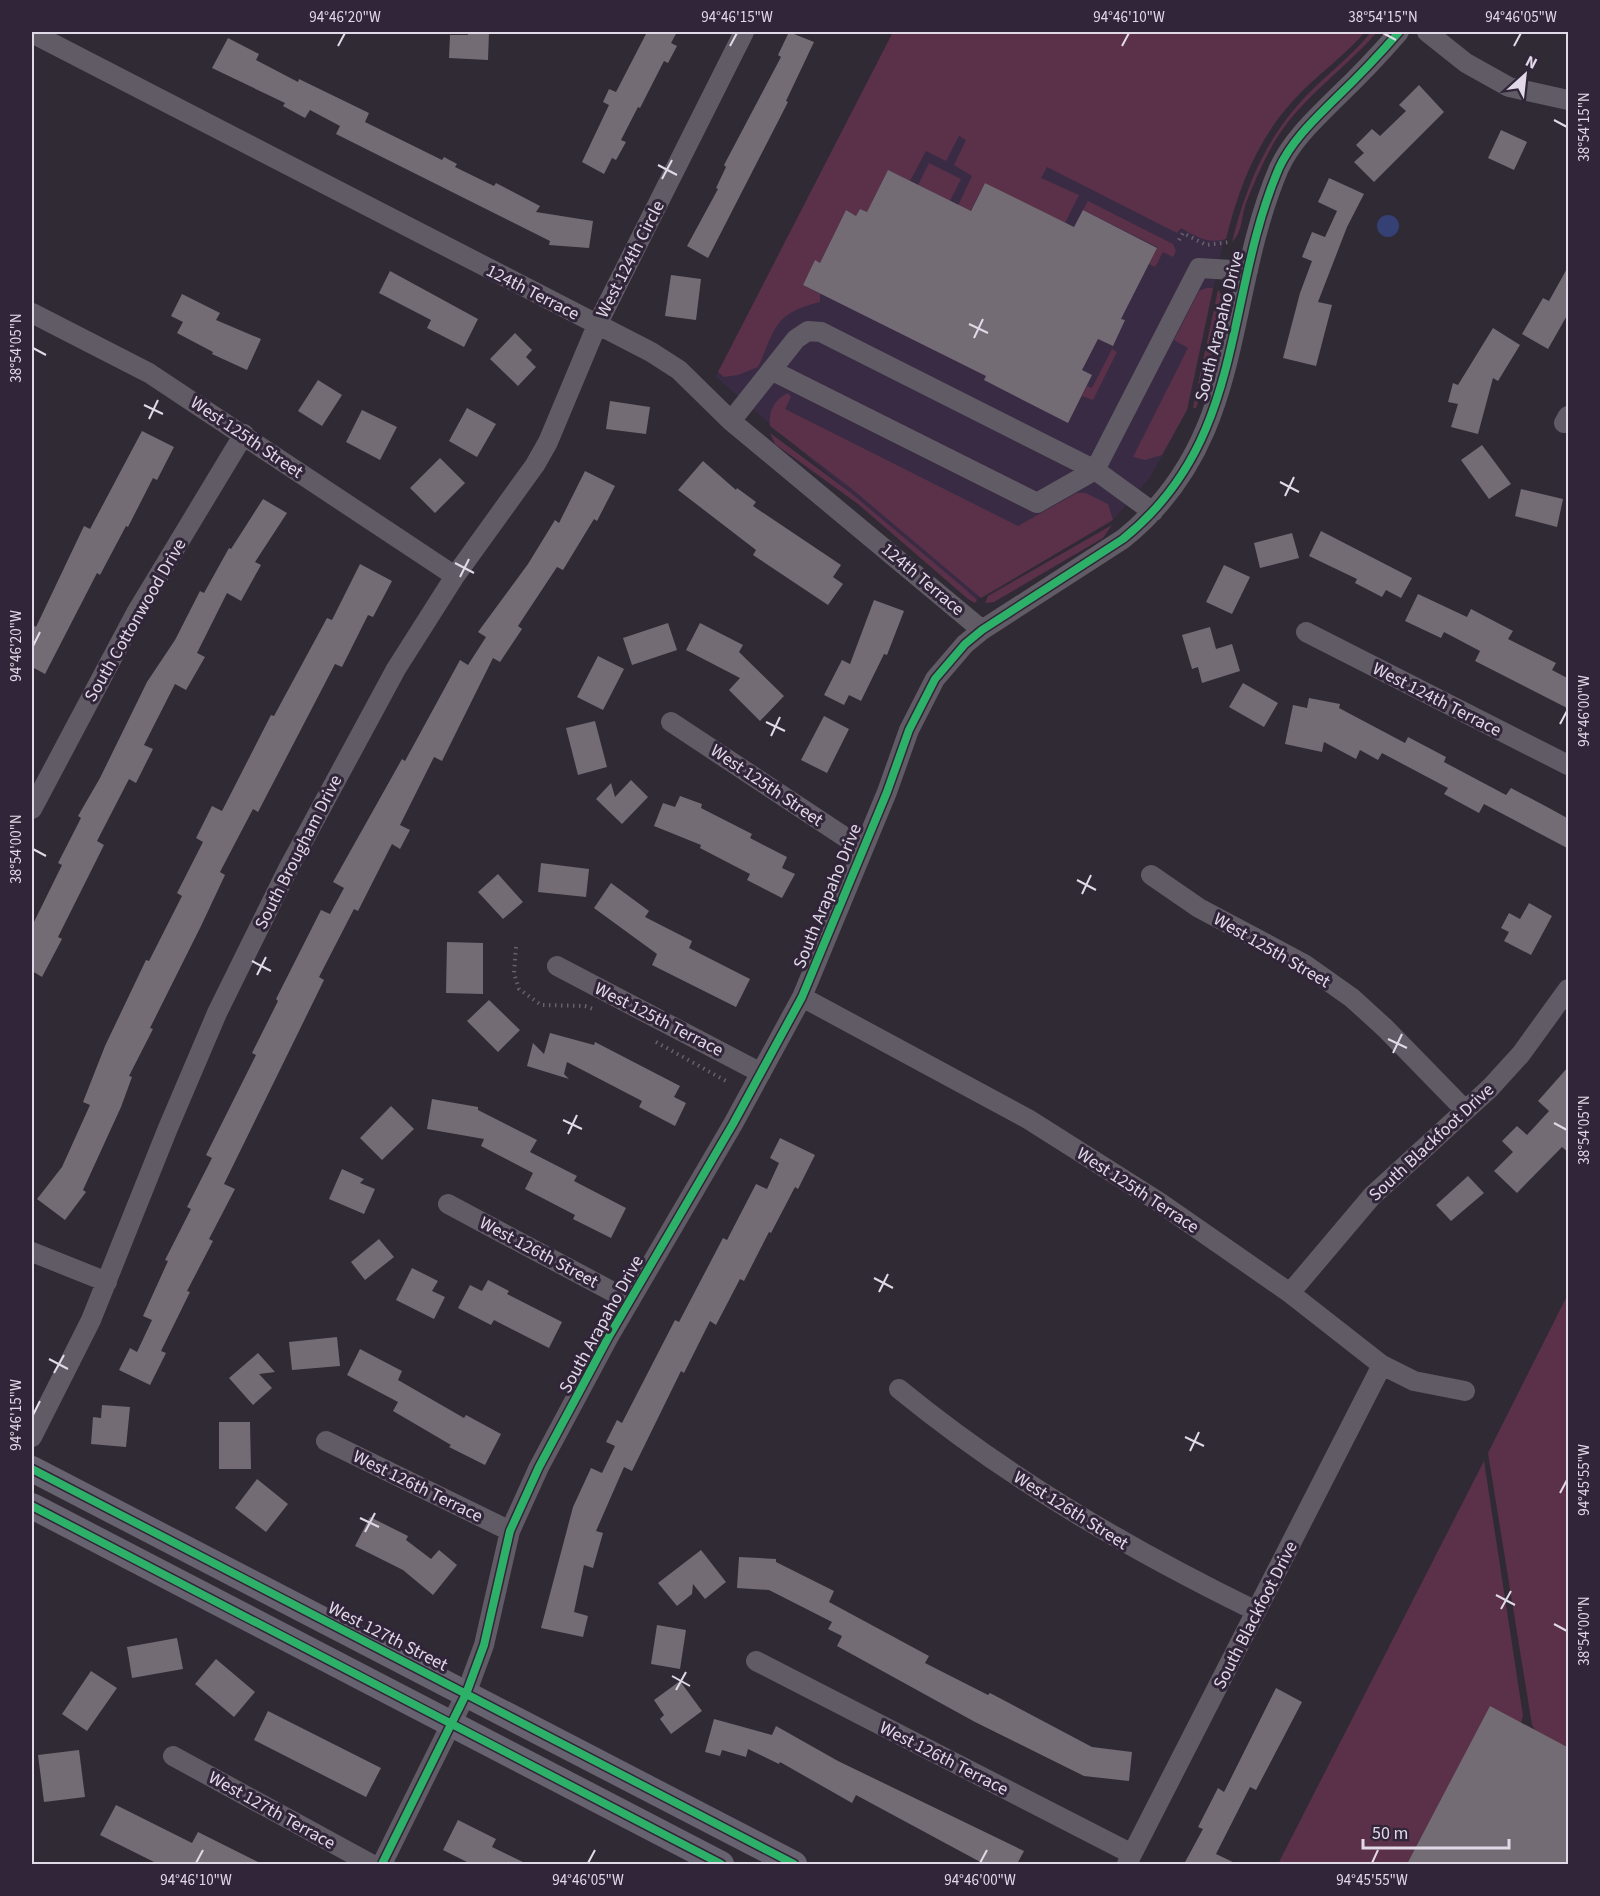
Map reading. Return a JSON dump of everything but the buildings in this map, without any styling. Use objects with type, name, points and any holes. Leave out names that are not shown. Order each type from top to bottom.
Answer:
[{"type":"main road","name":"West 127th Street","points":[[32,1469],[794,1864]]},
{"type":"main road","points":[[32,1506],[721,1864]]},
{"type":"street","name":"West 124th Circle","points":[[597,325],[744,32]]},
{"type":"street","name":"South Arapaho Drive","points":[[382,1864],[466,1694],[484,1645],[510,1531],[539,1467],[630,1300],[802,997],[909,730],[935,679],[965,644],[982,630],[1123,539],[1153,512],[1184,470],[1211,417],[1222,388],[1263,212],[1286,156],[1304,128],[1398,32]]},
{"type":"street","points":[[1427,32],[1466,63],[1509,87],[1569,100]]},
{"type":"street","name":"124th Terrace","points":[[32,33],[651,352],[679,370],[731,421],[982,630]]},
{"type":"street","points":[[773,371],[1037,503],[1095,470],[1199,268],[1248,271]]},
{"type":"street","name":"West 125th Street","points":[[32,313],[149,372],[455,576]]},
{"type":"street","name":"South Brougham Drive","points":[[32,1437],[91,1320],[217,1013],[288,868],[375,706],[455,576],[535,465],[548,442],[597,325]]},
{"type":"street","points":[[731,421],[773,371],[796,339],[808,331],[821,332],[1095,470],[1153,512]]},
{"type":"street","name":"South Cottonwood Drive","points":[[32,809],[136,613],[244,434]]},
{"type":"street","name":"West 124th Terrace","points":[[1306,632],[1569,765]]},
{"type":"street","name":"West 125th Street","points":[[671,722],[863,849]]},
{"type":"street","name":"West 125th Street","points":[[1151,875],[1199,908],[1304,964],[1352,998],[1464,1109]]},
{"type":"street","name":"West 125th Terrace","points":[[557,966],[761,1072]]},
{"type":"street","name":"South Blackfoot Drive","points":[[1290,1293],[1372,1196],[1430,1145],[1464,1109],[1490,1088],[1521,1054],[1569,989]]},
{"type":"street","name":"West 125th Terrace","points":[[802,997],[1028,1119],[1159,1202],[1290,1293],[1382,1365],[1414,1381],[1465,1391]]},
{"type":"street","name":"West 126th Street","points":[[448,1204],[630,1300]]},
{"type":"street","points":[[32,1252],[107,1282]]},
{"type":"street","name":"South Blackfoot Drive","points":[[1129,1859],[1382,1365]]},
{"type":"street","name":"West 126th Street","points":[[899,1389],[957,1436],[1058,1504],[1129,1547],[1256,1611]]},
{"type":"street","name":"West 126th Terrace","points":[[326,1441],[510,1531]]},
{"type":"street","name":"West 126th Terrace","points":[[756,1660],[1129,1859]]},
{"type":"street","name":"West 127th Terrace","points":[[173,1756],[371,1864]]},
{"type":"path","points":[[1179,240],[1183,233],[1206,245],[1230,242]]},
{"type":"path","points":[[516,947],[514,973],[519,988],[541,1005],[585,1006],[601,1011]]},
{"type":"path","points":[[653,1041],[726,1082]]},
{"type":"shaded area","points":[[893,32],[1349,32],[1360,36],[1303,91],[1271,126],[1246,167],[1231,207],[1192,390],[1172,438],[1149,479],[1113,520],[975,601],[716,377]]},
{"type":"shaded area","points":[[893,32],[1365,32],[1304,89],[1276,122],[1254,158],[1245,178],[1226,239],[1208,240],[1181,228],[1177,233],[1047,167],[1041,178],[1079,195],[1065,223],[985,183],[965,221],[955,212],[972,176],[954,165],[966,140],[959,136],[946,161],[926,151],[910,181],[888,170],[867,212],[860,209],[856,216],[846,210],[820,263],[815,261],[803,285],[820,294],[820,302],[793,311],[778,324],[758,367],[738,375],[724,377],[718,372]]},
{"type":"shaded area","points":[[1371,32],[1377,32],[1300,108],[1278,136],[1257,177],[1246,203],[1240,229],[1232,242],[1251,182],[1280,129],[1306,96]]},
{"type":"shaded area","points":[[929,163],[961,179],[950,201],[918,185]]},
{"type":"shaded area","points":[[1088,201],[1173,244],[1176,251],[1173,257],[1163,252],[1155,267],[1149,264],[1157,247],[1083,210]]},
{"type":"shaded area","points":[[1213,288],[1187,410],[1162,455],[1145,460],[1133,457],[1188,348],[1174,340],[1199,291]]},
{"type":"shaded area","points":[[1218,290],[1224,299],[1210,366],[1196,408],[1193,408]]},
{"type":"shaded area","points":[[1112,349],[1117,352],[1093,400],[1082,396],[1087,386],[1092,388]]},
{"type":"shaded area","points":[[788,393],[791,397],[785,409],[1018,526],[1077,493],[1086,493],[1108,504],[1113,520],[981,598],[852,489],[770,426],[773,406]]},
{"type":"shaded area","points":[[770,433],[851,493],[964,588],[977,600],[975,603],[858,504],[775,444]]},
{"type":"shaded area","points":[[1112,525],[1103,538],[994,602],[985,603],[988,596]]},
{"type":"shaded area","points":[[1568,1294],[1568,1748],[1535,1730],[1532,1725],[1488,1453]]},
{"type":"shaded area","points":[[1484,1461],[1523,1716],[1521,1723],[1490,1707],[1407,1864],[1278,1864]]},
{"type":"water","points":[[1388,215],[1396,218],[1399,226],[1396,234],[1388,237],[1380,234],[1377,226],[1380,218]]},
{"type":"cycle path","points":[[382,1864],[466,1694],[484,1645],[510,1531],[539,1467],[608,1338],[733,1124],[802,997],[887,792],[909,730],[935,679],[965,644],[982,630],[1123,539],[1163,500],[1192,458],[1212,413],[1226,366],[1261,217],[1284,158],[1304,131],[1399,32]]},
{"type":"cycle path","points":[[32,1469],[794,1864]]},
{"type":"cycle path","points":[[32,1506],[721,1864]]}]
